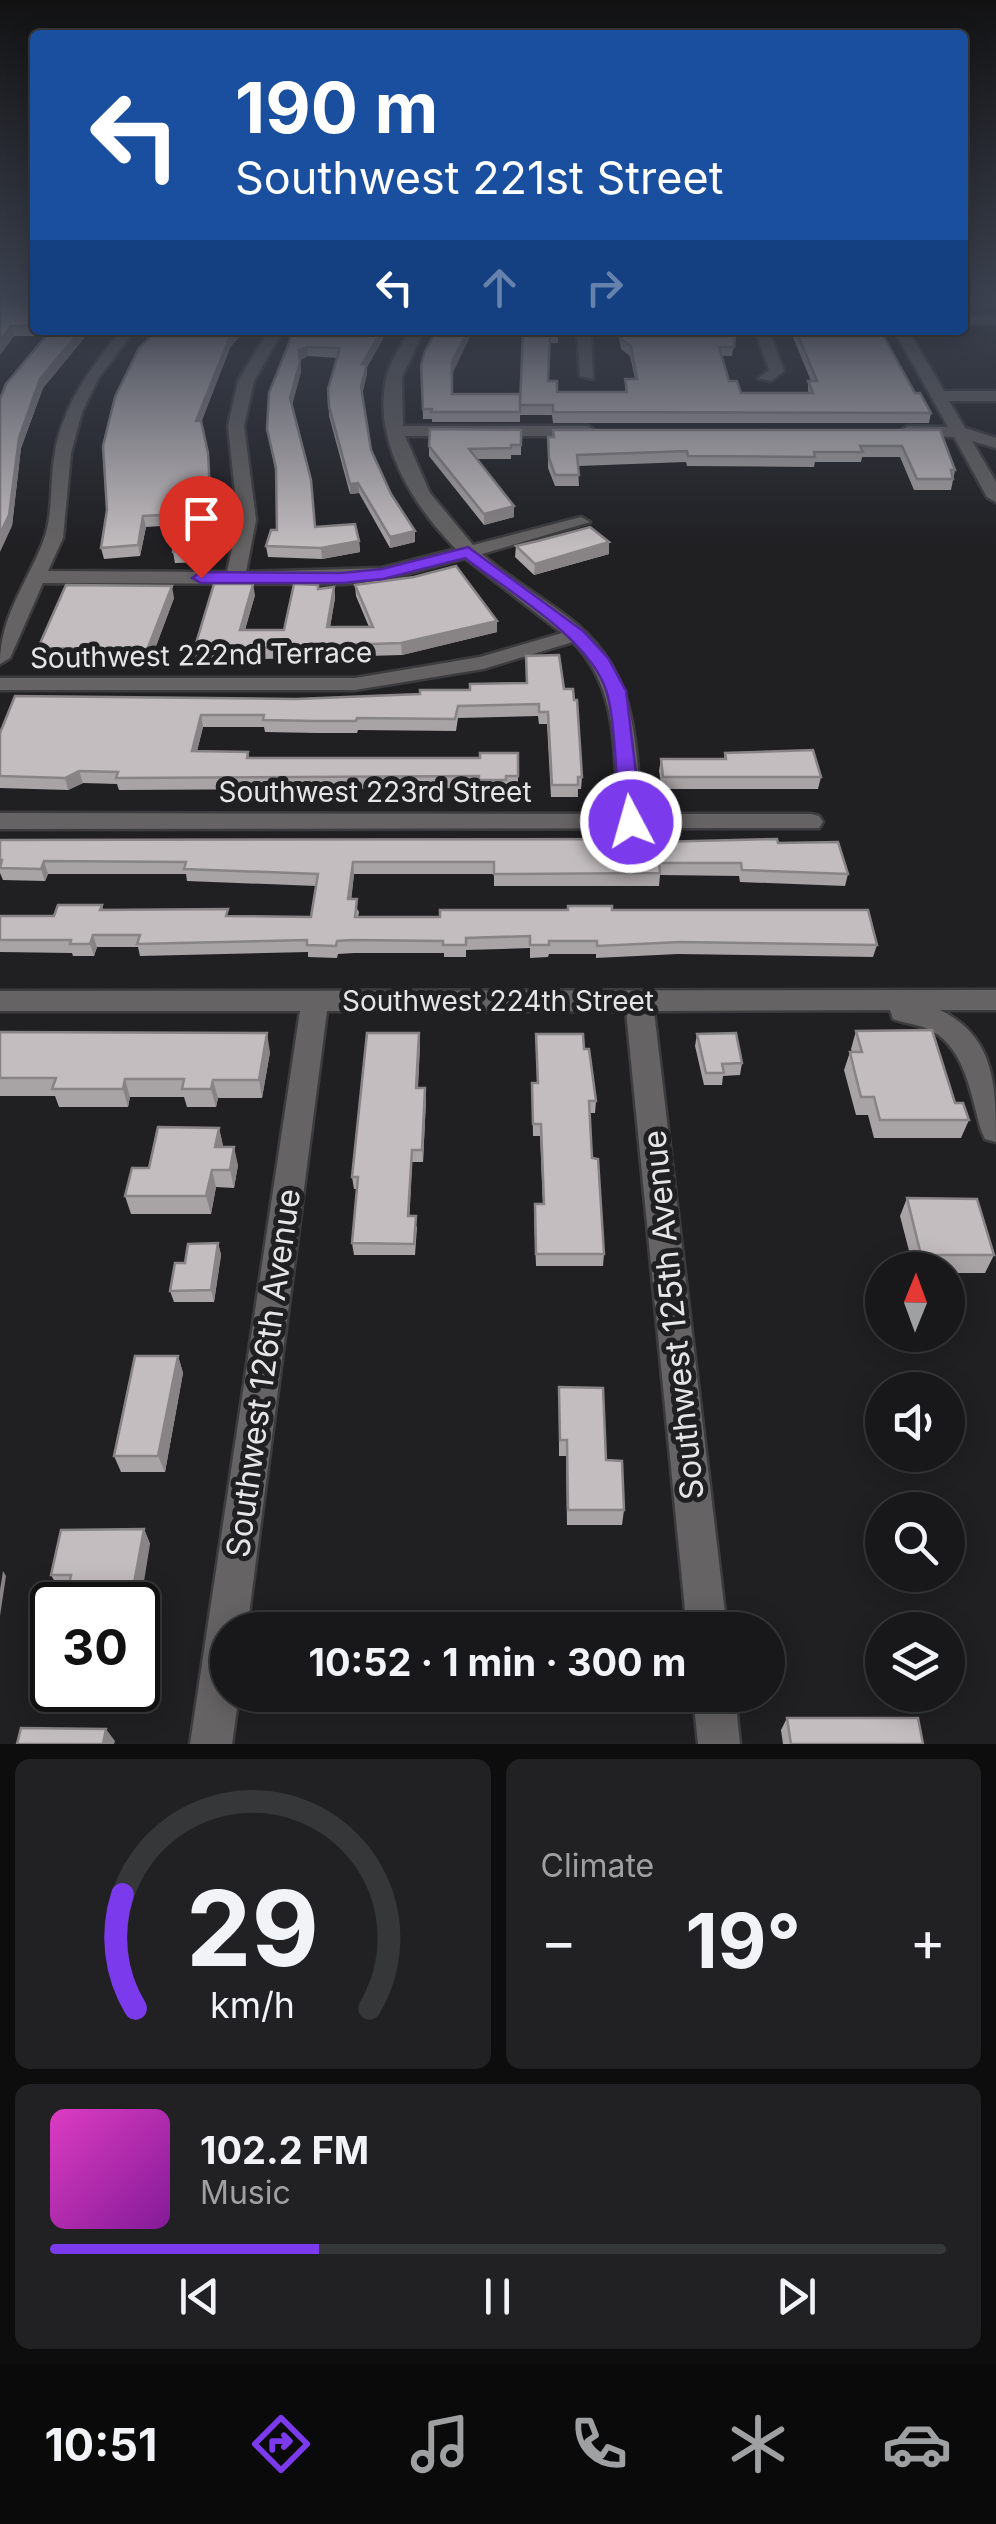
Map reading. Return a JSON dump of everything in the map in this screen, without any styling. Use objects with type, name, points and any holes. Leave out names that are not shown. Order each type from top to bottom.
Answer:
[{"type":"street","points":[[0,658],[40,577],[54,538],[64,453],[74,412],[88,384]]},
{"type":"street","points":[[236,578],[247,520],[236,426],[245,384]]},
{"type":"street","points":[[393,384],[396,432],[409,472],[423,495],[468,552],[576,635],[599,658],[616,691],[631,822]]},
{"type":"street","points":[[932,384],[996,497]]},
{"type":"street","points":[[939,396],[996,396]]},
{"type":"street","points":[[396,432],[600,431]]},
{"type":"street","points":[[897,432],[960,432],[996,443]]},
{"type":"street","points":[[40,577],[370,576],[581,522]]},
{"type":"street","points":[[0,608],[24,608]]},
{"type":"street","name":"Southwest 222nd Terrace","points":[[0,684],[355,684],[484,662],[576,635]]},
{"type":"street","name":"Southwest 223rd Street","points":[[0,822],[811,822]]},
{"type":"street","name":"Southwest 125th Avenue","points":[[638,1000],[706,1612]]},
{"type":"street","points":[[876,1000],[903,1012],[941,1020],[958,1032],[972,1055],[996,1130]]},
{"type":"street","name":"Southwest 224th Street","points":[[0,1002],[996,1000]]},
{"type":"street","name":"Southwest 126th Avenue","points":[[211,1744],[315,1001]]},
{"type":"street","points":[[716,1712],[720,1744]]},
{"type":"building","points":[[6,384],[38,384],[19,438],[9,515],[0,534],[0,399]]},
{"type":"building","points":[[121,384],[211,384],[196,421],[201,421],[208,453],[210,492],[202,550],[173,552],[177,514],[143,516],[138,545],[101,548],[107,510],[103,446]]},
{"type":"building","points":[[272,384],[294,384],[290,398],[311,480],[315,527],[355,524],[359,541],[321,548],[266,546],[271,530],[277,530],[276,468],[267,429]]},
{"type":"building","points":[[329,384],[362,384],[371,450],[391,494],[415,531],[390,537],[358,483],[350,484]]},
{"type":"building","points":[[422,384],[452,384],[452,394],[520,394],[520,412],[423,409]]},
{"type":"building","points":[[521,384],[557,384],[557,392],[627,392],[626,384],[738,384],[741,393],[813,393],[809,384],[910,384],[931,413],[553,412],[553,405],[520,405]]},
{"type":"building","points":[[430,429],[521,430],[521,445],[469,449],[514,506],[484,514],[429,446]]},
{"type":"building","points":[[553,430],[940,430],[955,470],[951,470],[953,479],[917,479],[902,446],[860,446],[863,452],[814,452],[815,457],[688,456],[687,451],[577,455],[579,475],[555,475],[548,437],[554,437]]},
{"type":"building","points":[[590,527],[609,542],[535,564],[516,546],[538,541]]},
{"type":"building","points":[[456,566],[497,621],[401,643],[194,650],[214,584],[253,584],[240,630],[284,630],[294,584],[318,585],[318,589],[334,587],[327,627],[373,627],[355,585],[414,577]]},
{"type":"building","points":[[66,585],[172,586],[147,650],[38,648]]},
{"type":"building","points":[[559,655],[564,689],[573,689],[577,700],[582,777],[578,777],[578,785],[552,785],[548,712],[539,712],[539,704],[458,706],[455,719],[316,721],[263,720],[264,715],[201,715],[192,751],[248,752],[247,758],[480,758],[480,753],[518,753],[518,776],[506,776],[506,780],[479,780],[479,776],[116,778],[118,772],[79,771],[65,778],[0,776],[0,733],[15,696],[296,699],[420,694],[420,690],[470,690],[470,684],[527,683],[526,656]]},
{"type":"building","points":[[813,750],[821,777],[663,777],[661,759],[726,759],[725,753]]},
{"type":"building","points":[[0,840],[838,842],[848,874],[742,870],[741,863],[659,863],[660,873],[494,874],[494,862],[353,862],[348,899],[357,899],[355,917],[440,917],[440,910],[568,910],[568,906],[612,906],[612,910],[868,910],[877,945],[680,942],[597,946],[597,941],[549,941],[549,945],[530,945],[530,936],[466,938],[466,945],[352,940],[337,941],[336,946],[307,945],[307,940],[137,944],[140,935],[93,935],[90,944],[70,944],[71,940],[0,940],[0,916],[54,916],[58,905],[102,905],[100,910],[228,909],[226,916],[311,917],[318,874],[184,869],[186,862],[44,861],[41,869],[0,868]]},
{"type":"building","points":[[932,1030],[955,1103],[963,1103],[969,1120],[880,1120],[874,1097],[861,1097],[850,1052],[862,1052],[856,1031]]},
{"type":"building","points":[[0,1032],[267,1033],[259,1080],[213,1080],[211,1089],[182,1089],[184,1079],[125,1079],[123,1089],[52,1089],[56,1078],[0,1078]]},
{"type":"building","points":[[367,1033],[419,1033],[416,1088],[425,1088],[422,1150],[412,1150],[408,1216],[416,1216],[414,1244],[352,1243],[358,1177],[352,1177]]},
{"type":"building","points":[[736,1033],[742,1063],[722,1064],[724,1073],[706,1073],[697,1034]]},
{"type":"building","points":[[536,1034],[583,1034],[584,1049],[589,1049],[596,1101],[589,1101],[592,1158],[598,1159],[604,1254],[536,1254],[535,1204],[544,1204],[541,1124],[533,1124],[532,1083],[538,1083]]},
{"type":"building","points":[[158,1127],[219,1128],[215,1147],[234,1147],[230,1170],[212,1170],[206,1196],[125,1196],[132,1168],[149,1168]]},
{"type":"building","points":[[907,1198],[977,1199],[994,1255],[920,1252]]},
{"type":"building","points":[[218,1243],[211,1290],[170,1291],[175,1263],[185,1263],[188,1244]]},
{"type":"building","points":[[135,1356],[178,1356],[158,1456],[114,1456]]},
{"type":"building","points":[[559,1387],[603,1388],[606,1460],[622,1461],[624,1510],[568,1510],[567,1440],[560,1440]]},
{"type":"building","points":[[144,1529],[134,1582],[70,1582],[71,1575],[51,1575],[61,1530]]},
{"type":"building","points":[[787,1718],[918,1718],[923,1744],[791,1744]]},
{"type":"building","points":[[21,1728],[106,1729],[103,1744],[17,1744]]},
{"type":"route","points":[[201,578],[342,578],[383,574],[468,552],[576,635],[599,658],[616,691],[631,822]]}]
